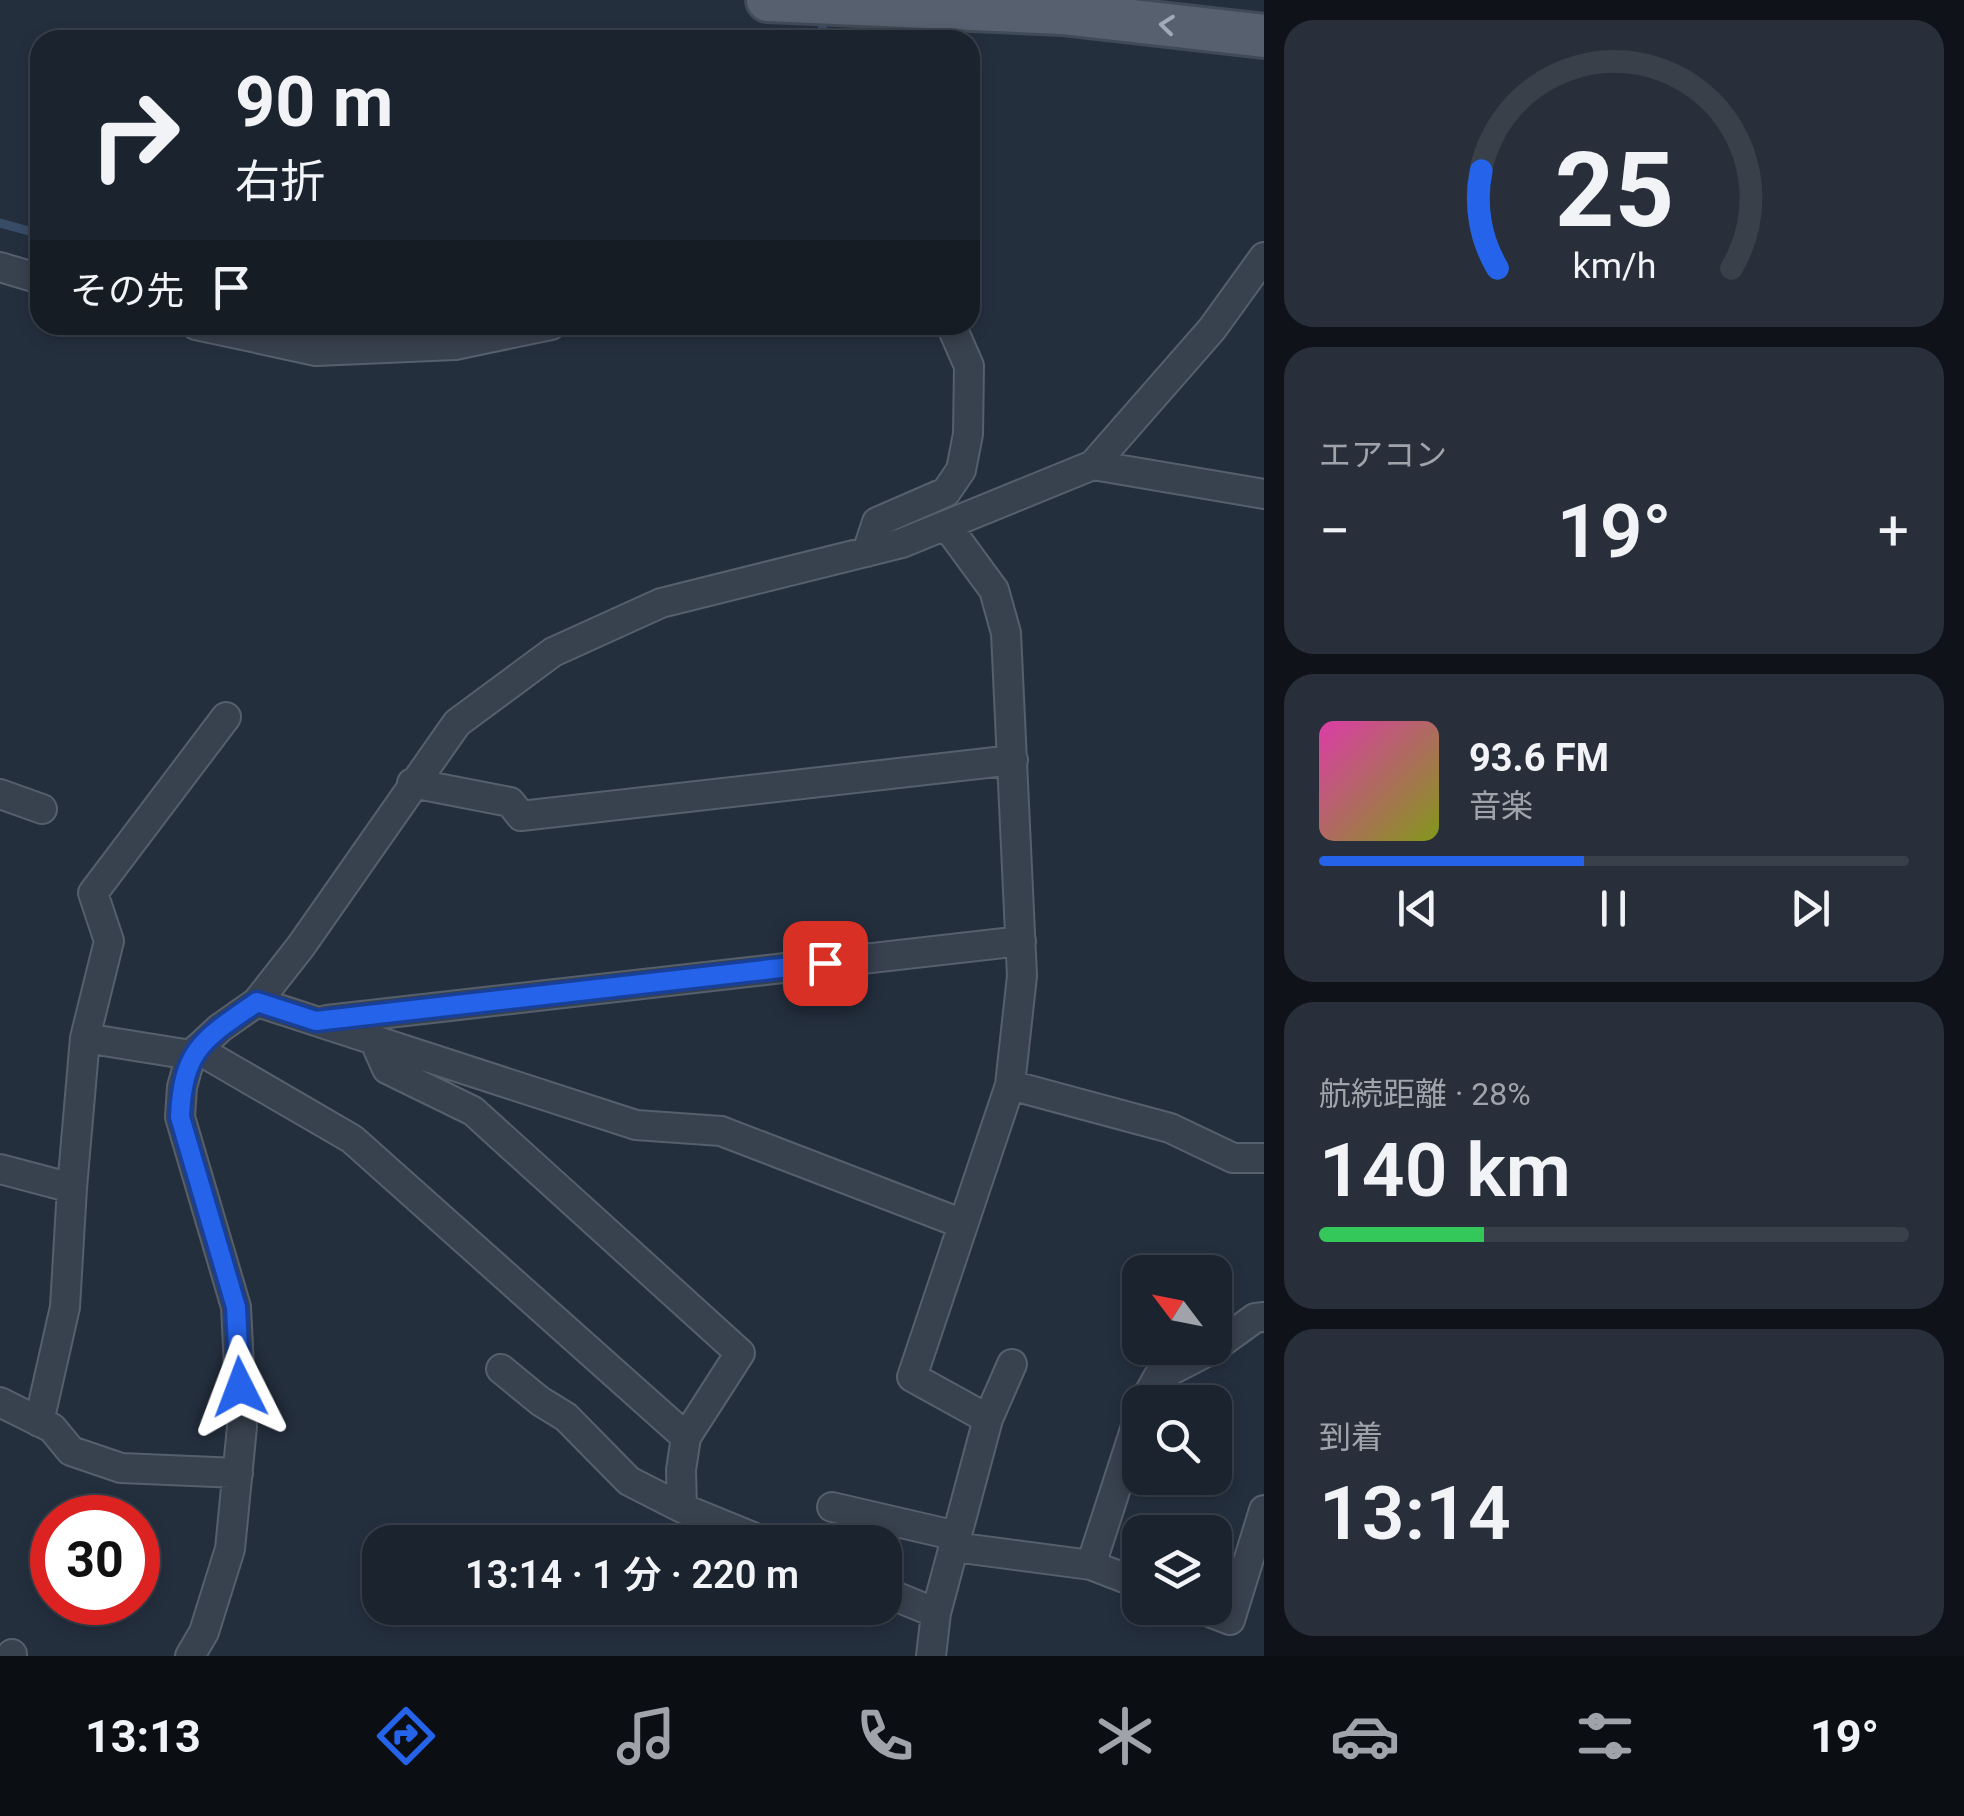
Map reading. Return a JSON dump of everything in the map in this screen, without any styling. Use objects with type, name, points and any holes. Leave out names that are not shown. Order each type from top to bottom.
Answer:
[{"type":"main road","points":[[793,1],[1062,14],[1264,36]]},
{"type":"street","points":[[190,1656],[204,1632],[230,1548],[242,1427],[236,1307],[180,1117],[182,1087],[194,1052],[257,1002],[457,723],[553,652],[661,603],[902,543],[1094,465],[1212,329],[1264,257]]},
{"type":"street","points":[[0,267],[30,276]]},
{"type":"street","points":[[242,335],[316,351],[455,345],[503,335]]},
{"type":"street","points":[[867,552],[877,522],[946,492],[961,470],[968,434],[969,366],[955,335]]},
{"type":"street","points":[[1094,465],[1264,494]]},
{"type":"street","points":[[946,526],[994,590],[1006,632],[1022,976],[1010,1085],[912,1377],[988,1419]]},
{"type":"street","points":[[39,1422],[64,1307],[85,1038],[108,941],[93,893],[226,717]]},
{"type":"street","points":[[412,784],[510,802],[522,816],[1013,760]]},
{"type":"street","points":[[0,794],[42,809]]},
{"type":"street","points":[[316,1021],[1022,941]]},
{"type":"street","points":[[257,1002],[636,1125],[722,1131],[963,1224]]},
{"type":"street","points":[[85,1038],[194,1052],[352,1140],[686,1437]]},
{"type":"street","points":[[374,1040],[387,1069],[473,1111],[740,1353],[686,1437],[681,1470],[682,1508]]},
{"type":"street","points":[[1010,1085],[1170,1128],[1233,1158],[1264,1158]]},
{"type":"street","points":[[0,1169],[72,1188]]},
{"type":"street","points":[[1232,1334],[1255,1318],[1264,1317]]},
{"type":"street","points":[[931,1656],[936,1613],[988,1419],[1012,1364]]},
{"type":"street","points":[[1154,1385],[1158,1377],[1180,1365]]},
{"type":"street","points":[[500,1369],[566,1417],[629,1481],[724,1525]]},
{"type":"street","points":[[0,1402],[52,1428],[71,1452],[121,1468],[238,1473]]},
{"type":"street","points":[[1091,1564],[1122,1469]]},
{"type":"street","points":[[832,1507],[955,1541],[1091,1564],[1122,1577]]},
{"type":"street","points":[[1232,1614],[1264,1510]]},
{"type":"street","points":[[1232,1618],[1264,1592]]},
{"type":"street","points":[[902,1599],[936,1613]]},
{"type":"waterway","points":[[822,13],[823,30]]},
{"type":"waterway","points":[[0,223],[30,231]]},
{"type":"route","points":[[240,1387],[236,1307],[180,1117],[190,1056],[220,1028],[257,1002],[316,1021],[825,963]]}]
